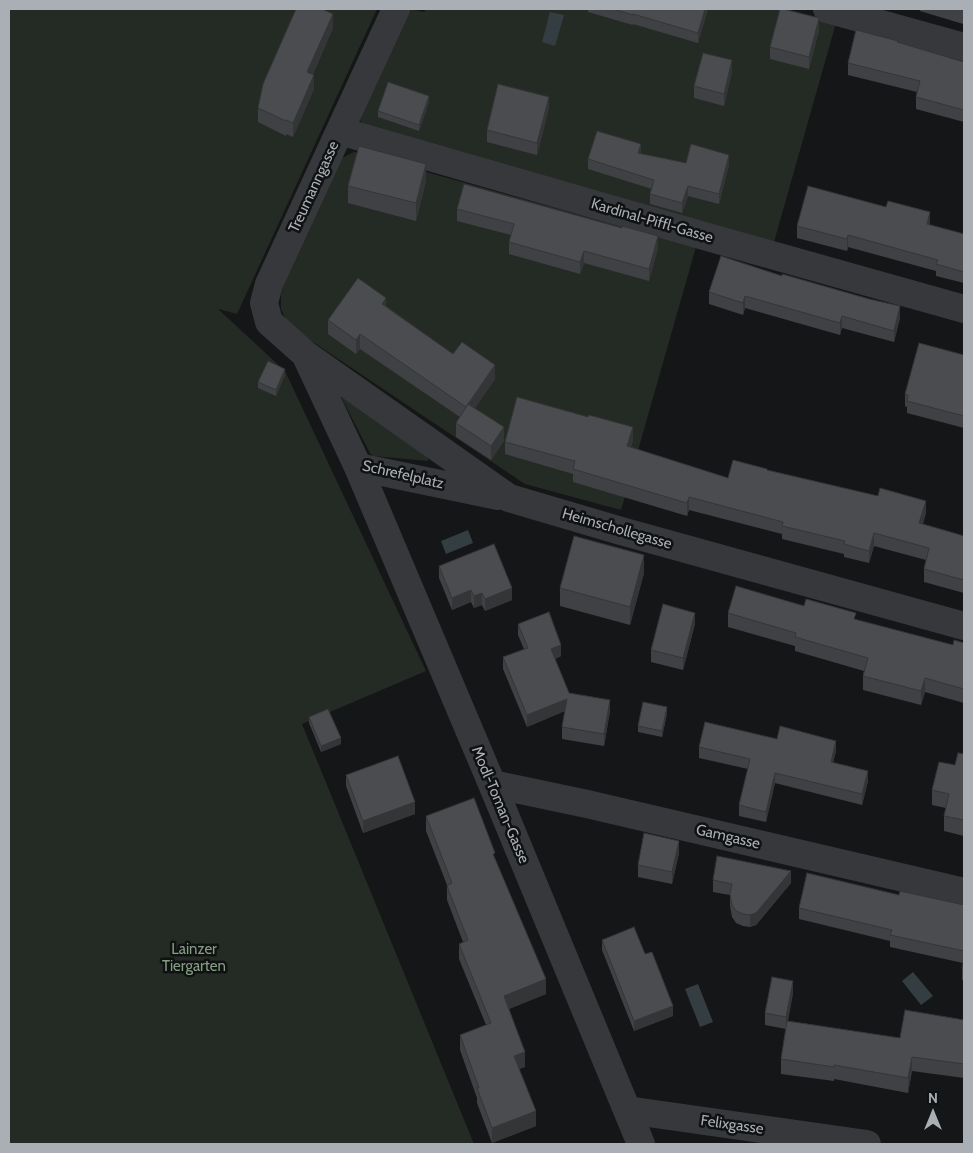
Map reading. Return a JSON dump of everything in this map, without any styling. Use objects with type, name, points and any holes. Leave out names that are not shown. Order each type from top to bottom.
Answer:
[{"type":"street","name":"Treumanngasse","points":[[306,355],[269,322],[264,303],[269,284],[396,9]]},
{"type":"street","points":[[827,9],[964,47]]},
{"type":"street","name":"Kardinal-Piffl-Gasse","points":[[340,131],[964,309]]},
{"type":"street","name":"Schrefelplatz","points":[[306,355],[358,467],[509,498]]},
{"type":"street","name":"Heimschollegasse","points":[[306,355],[509,498],[630,534],[964,626]]},
{"type":"street","name":"Modl-Toman-Gasse","points":[[358,467],[641,1144]]},
{"type":"street","name":"Gamgasse","points":[[492,784],[587,804],[964,892]]},
{"type":"street","name":"Felixgasse","points":[[627,1110],[867,1144]]},
{"type":"green space","name":"Lainzer Tiergarten","points":[[9,9],[377,9],[237,314],[218,309],[285,371],[426,671],[302,724],[474,1144],[9,1144]]},
{"type":"green space","points":[[409,9],[424,12],[426,9],[786,9],[836,23],[774,242],[361,125],[360,115]]},
{"type":"green space","points":[[354,152],[696,247],[621,510],[525,484],[295,330],[287,322],[281,309],[281,293],[284,283],[340,159]]},
{"type":"green space","points":[[344,396],[428,457],[428,461],[373,456],[342,399]]},
{"type":"shaded area","points":[[550,12],[564,15],[555,46],[542,42]]},
{"type":"shaded area","points":[[468,530],[473,543],[446,554],[441,541]]},
{"type":"shaded area","points":[[913,972],[933,996],[921,1005],[902,981]]},
{"type":"shaded area","points":[[698,984],[713,1022],[700,1027],[685,989]]},
{"type":"building","points":[[296,9],[322,9],[333,14],[307,72],[314,75],[293,123],[258,108],[263,84]]},
{"type":"building","points":[[613,9],[705,9],[698,33]]},
{"type":"building","points":[[780,9],[819,18],[809,57],[770,47]]},
{"type":"building","points":[[856,30],[964,62],[964,110],[916,97],[920,81],[848,63]]},
{"type":"building","points":[[703,53],[732,60],[724,94],[694,86]]},
{"type":"building","points":[[388,82],[429,96],[419,125],[378,111]]},
{"type":"building","points":[[498,84],[549,97],[537,143],[487,130]]},
{"type":"building","points":[[597,131],[641,144],[638,153],[686,163],[691,144],[729,155],[719,194],[688,186],[682,203],[650,194],[654,180],[588,159]]},
{"type":"building","points":[[359,146],[426,164],[416,203],[348,186]]},
{"type":"building","points":[[464,184],[622,228],[622,226],[658,236],[649,269],[584,251],[580,262],[509,242],[514,224],[457,209]]},
{"type":"building","points":[[808,186],[886,207],[888,201],[930,212],[927,224],[964,234],[964,272],[936,264],[938,260],[848,235],[847,239],[797,226]]},
{"type":"building","points":[[721,256],[782,276],[782,274],[900,306],[894,331],[842,316],[840,323],[745,296],[743,303],[709,292]]},
{"type":"building","points":[[358,278],[386,298],[382,304],[453,354],[462,342],[495,365],[466,407],[360,334],[356,340],[328,320]]},
{"type":"building","points":[[919,343],[964,355],[964,416],[907,401],[908,395],[905,394]]},
{"type":"building","points":[[268,361],[285,369],[276,390],[258,382]]},
{"type":"building","points":[[517,397],[588,417],[589,415],[633,427],[627,446],[728,478],[733,460],[767,470],[878,496],[880,488],[926,501],[919,523],[964,536],[964,580],[924,569],[929,548],[874,533],[869,551],[844,544],[845,541],[782,526],[783,522],[689,497],[687,503],[573,469],[575,461],[505,442]]},
{"type":"building","points":[[468,404],[504,427],[491,446],[456,423]]},
{"type":"building","points":[[574,536],[644,555],[630,607],[560,588]]},
{"type":"building","points":[[494,544],[512,588],[485,599],[482,593],[474,596],[471,590],[452,598],[439,566]]},
{"type":"building","points":[[736,586],[804,606],[806,599],[856,613],[854,619],[953,645],[954,640],[964,643],[964,689],[925,678],[921,691],[863,676],[868,658],[795,637],[796,633],[728,613]]},
{"type":"building","points":[[663,604],[695,613],[683,658],[651,650]]},
{"type":"building","points":[[549,612],[561,645],[551,649],[569,693],[610,700],[604,734],[562,727],[567,699],[527,715],[503,657],[528,648],[518,624]]},
{"type":"building","points":[[643,702],[667,707],[662,731],[638,726]]},
{"type":"building","points":[[328,709],[341,738],[321,746],[309,717]]},
{"type":"building","points":[[705,722],[777,739],[780,726],[836,741],[831,762],[868,771],[862,794],[775,773],[766,812],[739,805],[750,759],[699,747]]},
{"type":"building","points":[[958,753],[964,754],[964,820],[944,816],[949,794],[932,790],[939,762],[955,765]]},
{"type":"building","points":[[398,756],[415,802],[363,821],[346,775]]},
{"type":"building","points":[[474,798],[495,853],[493,854],[546,979],[504,996],[525,1052],[514,1056],[536,1111],[492,1128],[460,1035],[491,1023],[459,944],[468,940],[447,886],[452,883],[426,816]]},
{"type":"building","points":[[644,833],[679,841],[672,872],[638,865]]},
{"type":"building","points":[[717,856],[791,871],[756,913],[750,915],[743,914],[736,911],[732,905],[730,894],[732,884],[713,880]]},
{"type":"building","points":[[807,873],[899,895],[900,891],[964,905],[964,951],[890,935],[892,930],[799,908]]},
{"type":"building","points":[[634,927],[645,954],[652,952],[673,1006],[634,1021],[602,940]]},
{"type":"building","points":[[772,977],[793,981],[786,1017],[765,1013]]},
{"type":"building","points":[[905,1010],[964,1020],[964,1064],[912,1057],[908,1078],[834,1065],[834,1067],[781,1059],[787,1021],[900,1038]]}]
